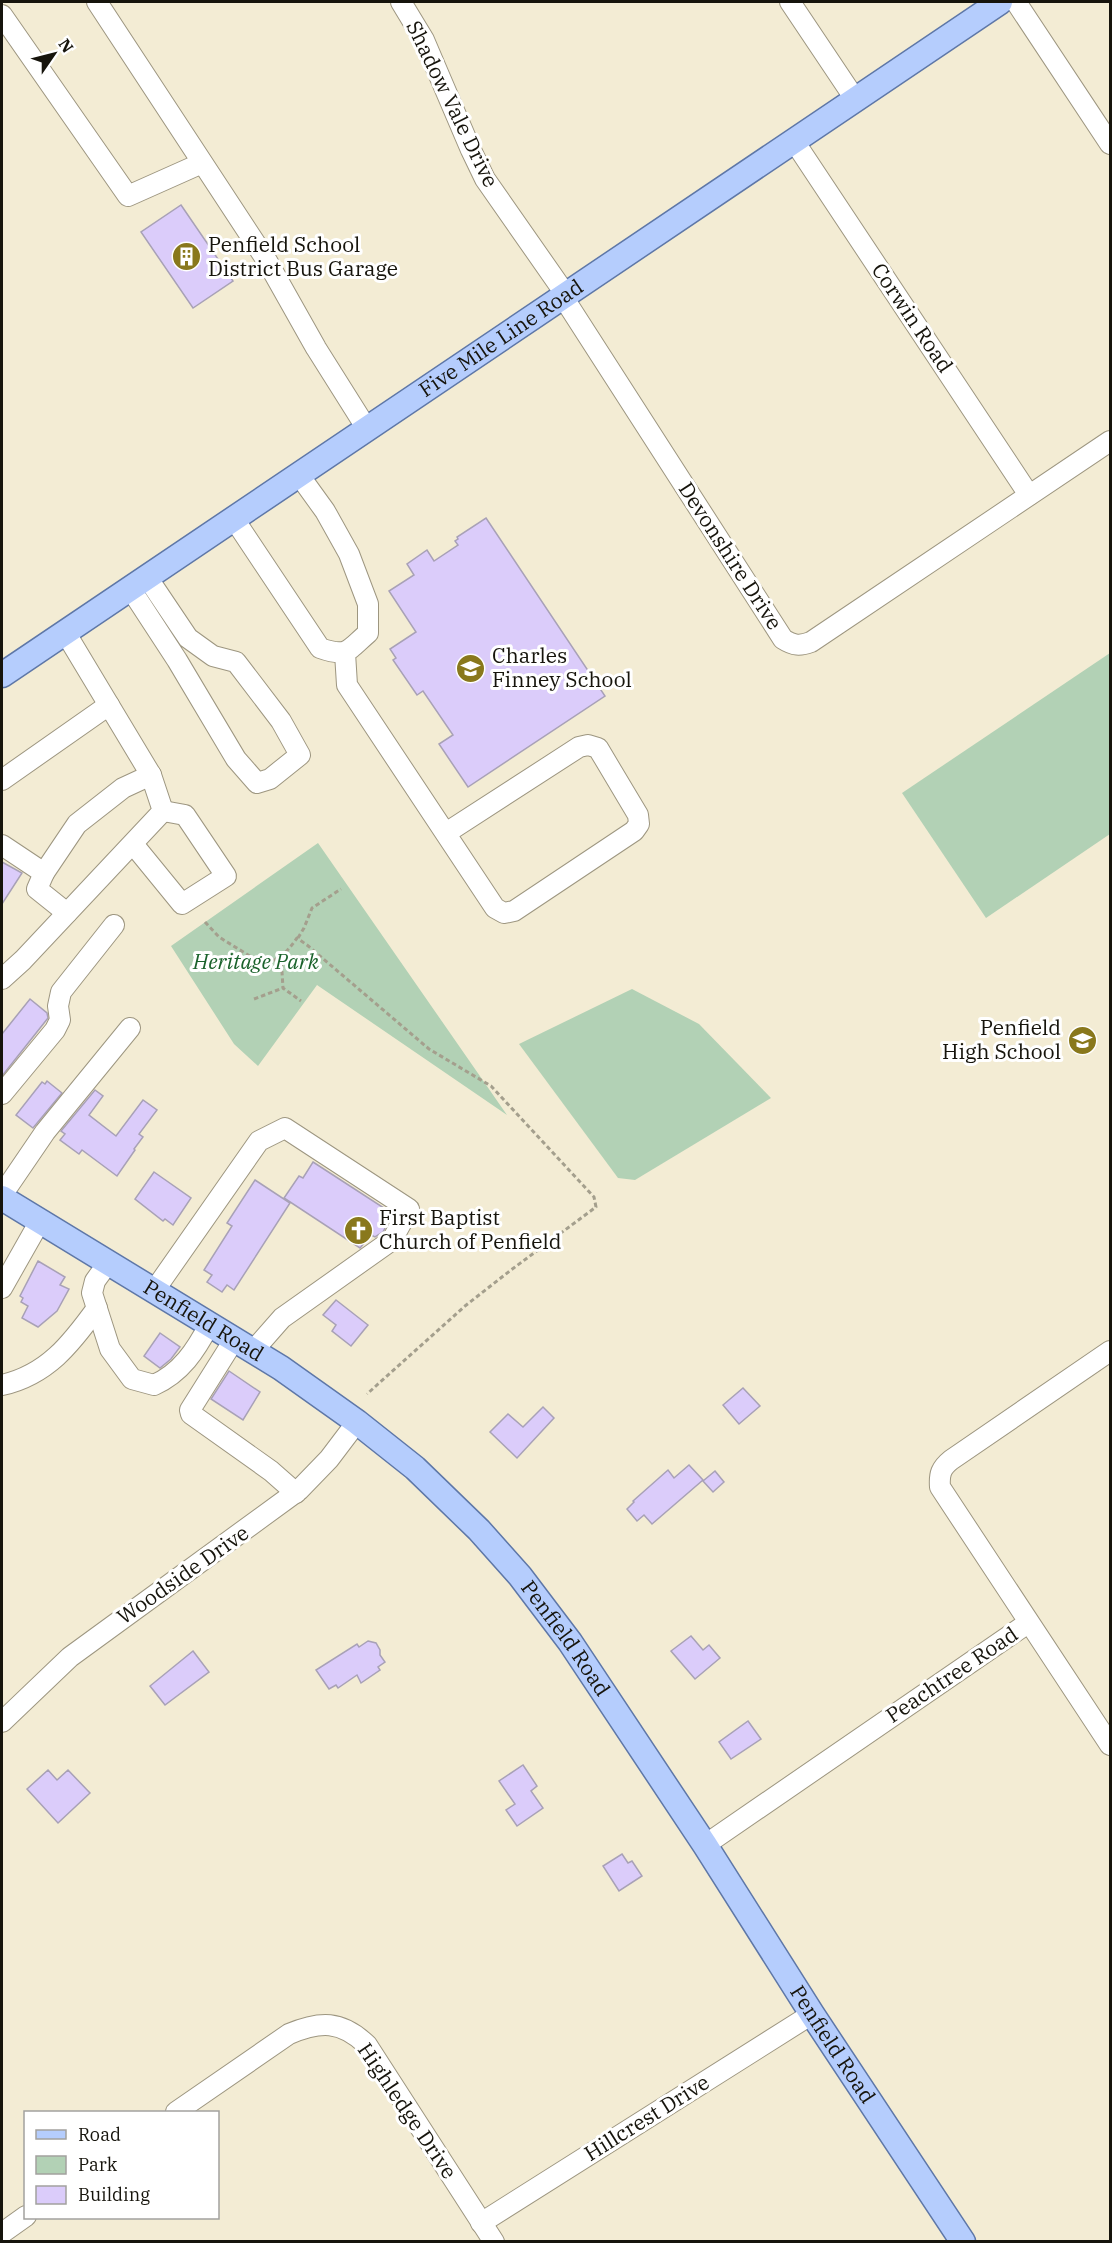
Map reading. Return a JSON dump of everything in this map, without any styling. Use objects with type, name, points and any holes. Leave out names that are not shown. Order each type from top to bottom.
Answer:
[{"type":"main road","name":"Five Mile Line Road","points":[[2,675],[1000,2]]},
{"type":"main road","name":"Penfield Road","points":[[2,1196],[281,1368],[357,1422],[443,1493],[520,1576],[570,1642],[963,2241]]},
{"type":"street","points":[[97,2],[267,261],[316,348],[367,429]]},
{"type":"street","name":"Shadow Vale Drive","points":[[401,2],[424,40],[485,179],[564,296]]},
{"type":"street","points":[[790,2],[855,99]]},
{"type":"street","points":[[1016,2],[1110,144]]},
{"type":"street","points":[[2,15],[128,196],[202,163]]},
{"type":"street","name":"Corwin Road","points":[[794,141],[1029,495]]},
{"type":"street","name":"Devonshire Drive","points":[[564,296],[783,639],[792,645],[811,642],[1110,441]]},
{"type":"street","points":[[234,519],[320,648],[336,654],[345,653],[368,633],[368,604],[349,554],[325,511],[299,475]]},
{"type":"street","points":[[139,583],[188,638],[213,656],[236,662],[281,722],[300,755],[270,778],[257,783],[236,759],[177,660],[139,583]]},
{"type":"street","points":[[65,632],[151,775],[163,811]]},
{"type":"street","points":[[345,653],[347,685],[495,908],[504,913],[514,910],[634,831],[639,824],[638,815],[598,748],[588,745],[579,747],[446,833]]},
{"type":"street","points":[[2,780],[109,705]]},
{"type":"street","points":[[67,913],[37,889],[44,873],[77,824],[123,788],[151,775]]},
{"type":"street","points":[[2,980],[163,811]]},
{"type":"street","points":[[133,844],[182,904],[226,876],[185,815],[163,811]]},
{"type":"street","points":[[2,845],[44,873]]},
{"type":"street","points":[[2,1094],[60,1020],[58,1006],[61,992],[114,925]]},
{"type":"street","points":[[2,1196],[45,1132],[130,1028]]},
{"type":"street","points":[[154,1291],[259,1141],[285,1128],[409,1209],[392,1240],[243,1345],[195,1401],[190,1410],[191,1414],[271,1471],[296,1493]]},
{"type":"street","points":[[2,1288],[40,1221]]},
{"type":"street","points":[[108,1263],[95,1281],[92,1293],[110,1349],[132,1379],[154,1385],[166,1380],[184,1364],[200,1343],[209,1325]]},
{"type":"street","points":[[2,1385],[21,1381],[54,1360],[80,1332],[97,1308]]},
{"type":"street","name":"Peachtree Road","points":[[705,1845],[1028,1623],[939,1487],[939,1476],[942,1468],[951,1460],[1110,1351]]},
{"type":"street","name":"Woodside Drive","points":[[2,1722],[70,1657],[296,1493],[329,1459],[357,1422]]},
{"type":"street","points":[[1028,1623],[1110,1745]]},
{"type":"street","name":"Hillcrest Drive","points":[[481,2223],[812,2014]]},
{"type":"street","name":"Highledge Drive","points":[[177,2111],[289,2034],[309,2025],[342,2027],[356,2034],[367,2045],[494,2241]]},
{"type":"street","points":[[2,2233],[24,2217]]},
{"type":"path","points":[[205,922],[219,937],[261,963],[276,960],[282,956],[304,928],[312,908],[341,889]]},
{"type":"path","points":[[297,938],[382,1007],[429,1049],[491,1086],[594,1197],[596,1207],[465,1306],[367,1394]]},
{"type":"path","points":[[282,956],[283,988]]},
{"type":"path","points":[[254,999],[283,988]]},
{"type":"path","points":[[283,988],[301,1001]]},
{"type":"green space","points":[[1110,653],[1110,834],[986,918],[902,793]]},
{"type":"green space","name":"Heritage Park","points":[[318,843],[507,1115],[317,985],[258,1066],[234,1044],[171,946]]},
{"type":"green space","points":[[632,989],[699,1024],[771,1098],[635,1180],[618,1178],[519,1044]]},
{"type":"building","name":"Penfield School District Bus Garage","points":[[181,205],[233,281],[193,308],[141,232]]},
{"type":"building","name":"Charles Finney School","points":[[486,518],[605,696],[468,787],[439,744],[453,735],[423,691],[417,695],[393,660],[396,658],[390,649],[416,632],[389,591],[414,575],[407,564],[427,550],[434,561],[458,545],[455,541],[457,537]]},
{"type":"building","points":[[2,862],[22,873],[2,904]]},
{"type":"building","points":[[30,999],[47,1013],[48,1018],[2,1076],[2,1034]]},
{"type":"building","points":[[47,1081],[62,1093],[33,1128],[16,1115],[42,1082],[45,1084]]},
{"type":"building","points":[[95,1090],[103,1096],[89,1115],[116,1136],[143,1100],[157,1110],[139,1134],[143,1137],[117,1176],[82,1150],[79,1154],[60,1140],[65,1134],[61,1131]]},
{"type":"building","points":[[313,1162],[387,1210],[381,1220],[387,1224],[383,1232],[375,1237],[371,1235],[360,1248],[284,1198],[299,1176],[303,1178]]},
{"type":"building","points":[[154,1172],[191,1198],[173,1225],[165,1219],[163,1221],[135,1199]]},
{"type":"building","points":[[255,1180],[290,1203],[234,1290],[227,1285],[222,1292],[207,1282],[212,1275],[204,1270],[232,1226],[227,1223]]},
{"type":"building","points":[[38,1261],[65,1277],[60,1285],[69,1289],[57,1311],[38,1327],[22,1318],[28,1306],[21,1302],[23,1298],[20,1296]]},
{"type":"building","points":[[336,1300],[368,1325],[351,1346],[332,1331],[336,1325],[323,1315]]},
{"type":"building","points":[[160,1333],[180,1347],[160,1368],[144,1356]]},
{"type":"building","points":[[229,1371],[260,1392],[243,1420],[211,1399]]},
{"type":"building","points":[[743,1388],[760,1406],[739,1424],[723,1405]]},
{"type":"building","points":[[543,1407],[554,1418],[517,1458],[490,1432],[508,1414],[523,1427]]},
{"type":"building","points":[[689,1465],[703,1480],[652,1524],[644,1515],[637,1521],[627,1509],[633,1501],[668,1470],[674,1478]]},
{"type":"building","points":[[715,1471],[724,1482],[713,1492],[703,1481]]},
{"type":"building","points":[[691,1636],[703,1650],[709,1645],[720,1658],[695,1679],[671,1651]]},
{"type":"building","points":[[368,1641],[376,1643],[385,1662],[378,1667],[380,1670],[361,1683],[357,1675],[338,1688],[336,1685],[329,1689],[316,1670],[357,1644],[359,1647]]},
{"type":"building","points":[[193,1651],[209,1672],[165,1705],[150,1686]]},
{"type":"building","points":[[748,1721],[761,1739],[731,1759],[719,1742]]},
{"type":"building","points":[[523,1765],[537,1786],[531,1791],[543,1808],[517,1826],[506,1810],[515,1804],[499,1781]]},
{"type":"building","points":[[48,1770],[57,1780],[68,1770],[90,1793],[58,1823],[27,1789]]},
{"type":"building","points":[[622,1854],[628,1863],[632,1861],[642,1876],[619,1891],[603,1866]]},
{"type":"place","name":"Penfield School District Bus Garage","points":[[187,257]]},
{"type":"place","name":"Charles Finney School","points":[[471,668]]},
{"type":"place","name":"Penfield High School","points":[[1082,1040]]},
{"type":"place","name":"First Baptist Church of Penfield","points":[[358,1230]]}]
